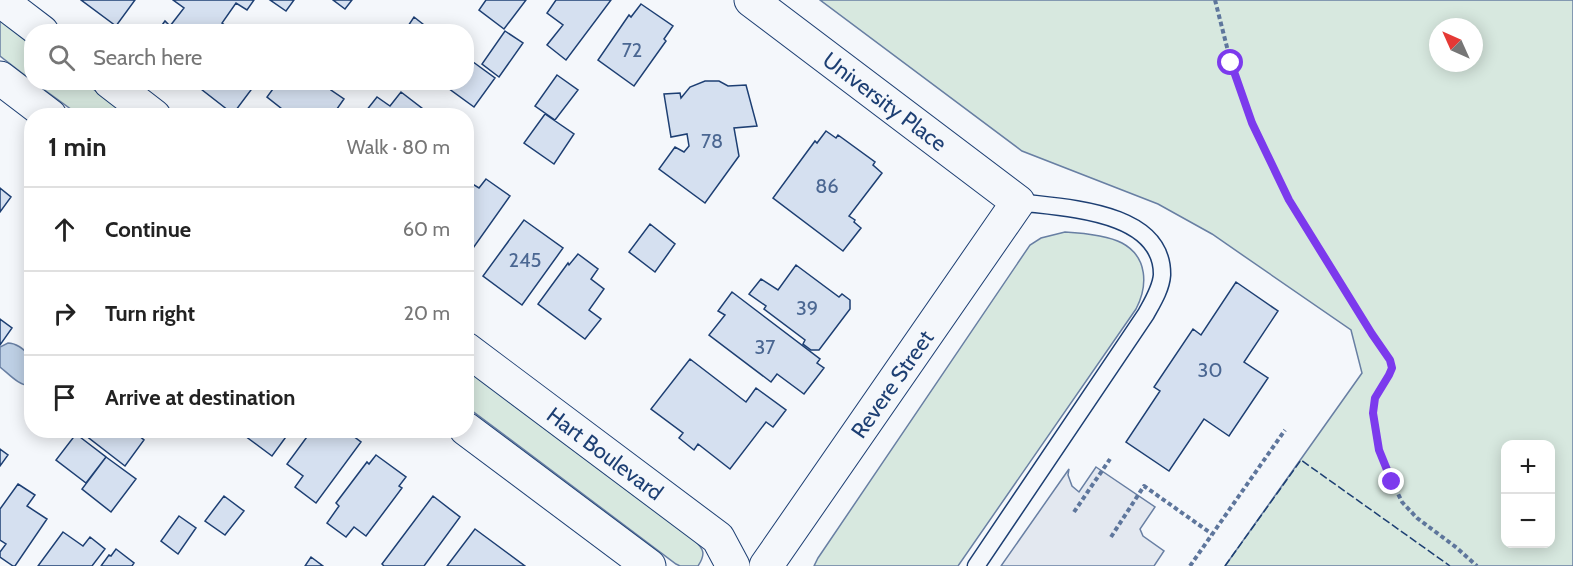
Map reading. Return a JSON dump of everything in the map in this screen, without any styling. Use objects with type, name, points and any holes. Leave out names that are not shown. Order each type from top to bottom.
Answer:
[{"type":"street","points":[[0,0],[32,24]]},
{"type":"street","name":"University Place","points":[[751,0],[1018,202]]},
{"type":"street","points":[[0,78],[39,108]]},
{"type":"street","points":[[120,90],[144,108]]},
{"type":"street","name":"Revere Street","points":[[766,566],[1018,202]]},
{"type":"street","name":"Hart Boulevard","points":[[474,355],[718,538],[733,566]]},
{"type":"street","points":[[474,435],[649,566]]},
{"type":"lane","points":[[976,566],[1146,314],[1156,295],[1162,276],[1159,257],[1150,242],[1139,231],[1124,222],[1090,211],[1018,202]]},
{"type":"path","points":[[1215,0],[1231,63],[1252,123],[1289,200],[1390,360],[1392,368],[1375,398],[1373,413],[1384,467],[1402,502],[1416,518],[1477,566]]},
{"type":"path","points":[[1190,566],[1285,430]]},
{"type":"path","points":[[1074,512],[1110,459]]},
{"type":"path","points":[[1111,537],[1144,486],[1212,534]]},
{"type":"shaded area","points":[[820,0],[1573,0],[1573,566],[1225,566],[1362,373],[1351,330],[1212,234],[1158,204],[1022,151]]},
{"type":"shaded area","points":[[0,19],[24,37],[24,75],[0,56]]},
{"type":"shaded area","points":[[45,90],[94,90],[119,108],[69,108]]},
{"type":"shaded area","points":[[1065,232],[1109,238],[1131,249],[1141,264],[1143,291],[1136,309],[958,566],[814,566],[1030,245],[1041,238]]},
{"type":"shaded area","points":[[474,375],[700,546],[703,552],[698,566],[676,564],[474,412]]},
{"type":"shaded area","points":[[1096,467],[1155,507],[1140,529],[1143,536],[1164,551],[1154,566],[1001,566],[1069,469],[1068,475],[1072,486],[1079,492]]},
{"type":"water","points":[[11,343],[24,350],[24,384],[18,382],[0,367],[0,347]]},
{"type":"building","points":[[81,0],[135,0],[117,24],[113,24]]},
{"type":"building","points":[[173,0],[254,0],[247,10],[236,3],[223,24],[172,24],[184,8]]},
{"type":"building","points":[[270,0],[294,0],[286,11]]},
{"type":"building","points":[[333,0],[352,0],[345,9]]},
{"type":"building","points":[[486,0],[526,0],[504,29],[479,10]]},
{"type":"building","points":[[556,0],[611,0],[566,60],[547,45],[563,25],[547,13]]},
{"type":"building","points":[[641,4],[673,26],[664,39],[666,41],[634,86],[598,60],[629,15],[631,17]]},
{"type":"building","points":[[414,17],[423,24],[409,24]]},
{"type":"building","points":[[505,31],[523,43],[499,77],[482,64]]},
{"type":"building","points":[[474,63],[495,78],[474,107],[451,90],[474,90]]},
{"type":"building","points":[[557,75],[578,90],[555,120],[535,106]]},
{"type":"building","points":[[705,81],[719,81],[728,86],[746,85],[757,126],[734,128],[739,156],[705,203],[659,169],[675,147],[684,152],[689,146],[687,134],[671,137],[664,94],[680,93],[681,98],[690,87]]},
{"type":"building","points":[[202,90],[251,90],[238,108],[225,108]]},
{"type":"building","points":[[272,90],[331,90],[344,99],[338,108],[281,108],[267,97]]},
{"type":"building","points":[[401,92],[422,108],[368,108],[377,97],[390,106]]},
{"type":"building","points":[[545,114],[574,134],[554,164],[524,143]]},
{"type":"building","points":[[826,131],[836,138],[838,135],[875,162],[873,165],[882,173],[849,216],[861,228],[843,251],[773,198],[815,141],[817,143]]},
{"type":"building","points":[[486,179],[510,196],[474,247],[474,185],[479,188]]},
{"type":"building","points":[[0,188],[11,197],[0,212]]},
{"type":"building","points":[[524,220],[563,248],[522,305],[483,276]]},
{"type":"building","points":[[650,224],[675,244],[655,272],[629,252]]},
{"type":"building","points":[[578,254],[598,269],[591,279],[604,289],[589,310],[601,319],[585,339],[538,304],[568,263],[569,265]]},
{"type":"building","points":[[796,265],[839,297],[842,294],[850,300],[850,309],[819,350],[811,350],[803,344],[805,340],[764,309],[766,306],[749,294],[761,279],[778,290]]},
{"type":"building","points":[[1236,282],[1278,311],[1244,362],[1268,378],[1229,436],[1204,419],[1169,471],[1126,442],[1160,391],[1154,387],[1193,329],[1201,335]]},
{"type":"building","points":[[732,292],[820,359],[817,363],[824,368],[804,394],[777,374],[771,382],[709,335],[725,315],[718,311]]},
{"type":"building","points":[[0,319],[12,328],[0,345]]},
{"type":"building","points":[[690,359],[746,402],[756,388],[786,410],[773,427],[766,422],[730,469],[698,444],[694,450],[679,438],[683,433],[651,409]]},
{"type":"building","points":[[73,438],[81,438],[106,457],[86,483],[56,460]]},
{"type":"building","points":[[89,438],[142,438],[144,440],[125,466]]},
{"type":"building","points":[[248,438],[285,438],[272,456]]},
{"type":"building","points":[[306,438],[356,438],[361,442],[316,503],[295,487],[303,476],[287,464]]},
{"type":"building","points":[[0,449],[8,455],[0,466]]},
{"type":"building","points":[[376,455],[406,477],[399,486],[402,488],[366,536],[354,527],[346,537],[327,523],[339,506],[336,503],[367,462],[369,464]]},
{"type":"building","points":[[106,457],[136,479],[111,512],[82,489]]},
{"type":"building","points":[[18,484],[35,495],[27,506],[47,519],[13,566],[0,557],[0,552],[6,544],[0,540],[0,509]]},
{"type":"building","points":[[224,496],[244,511],[225,535],[205,521]]},
{"type":"building","points":[[433,496],[460,517],[424,566],[384,566],[382,564]]},
{"type":"building","points":[[179,516],[196,528],[178,554],[161,541]]},
{"type":"building","points":[[475,529],[525,566],[447,566]]},
{"type":"building","points":[[63,532],[83,546],[90,537],[105,549],[92,566],[38,566]]},
{"type":"building","points":[[116,549],[134,563],[132,566],[101,566]]},
{"type":"building","points":[[311,557],[323,566],[305,566]]},
{"type":"fence","points":[[1225,566],[1301,460],[1450,566]]},
{"type":"route","points":[[1231,63],[1252,123],[1289,200],[1390,360],[1392,368],[1375,398],[1373,413],[1379,450],[1392,482]]}]
